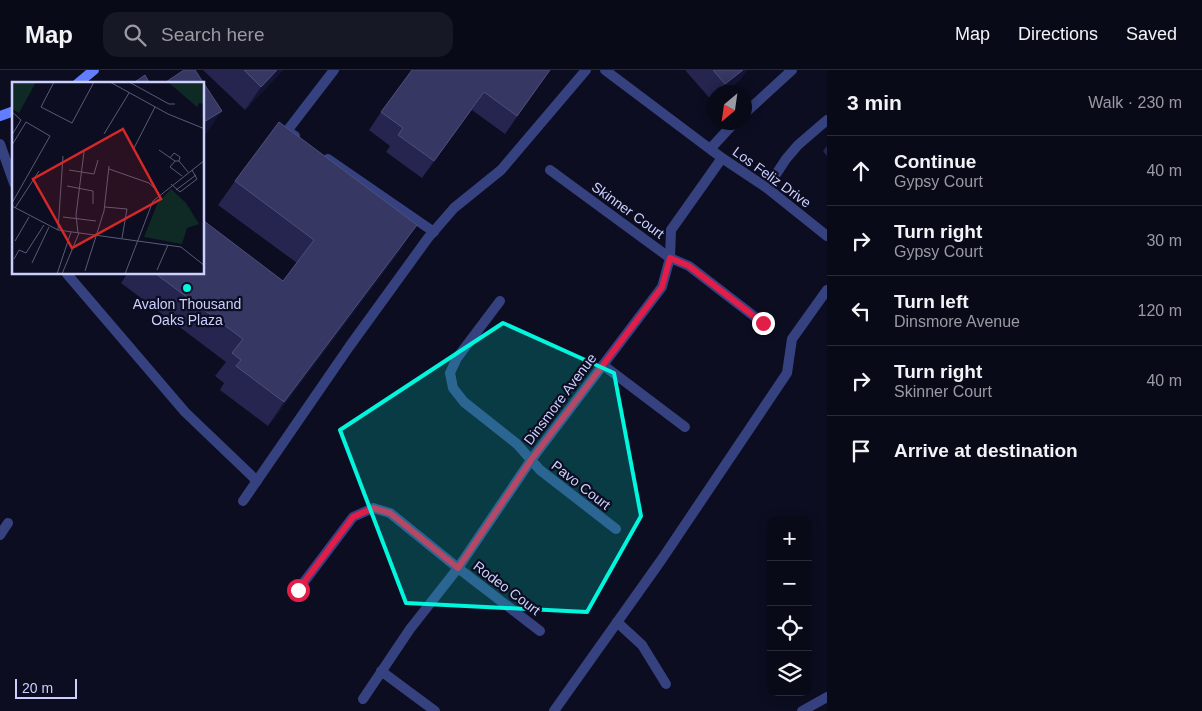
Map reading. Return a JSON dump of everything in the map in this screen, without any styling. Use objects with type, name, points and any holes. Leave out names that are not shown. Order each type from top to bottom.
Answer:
[{"type":"street","points":[[79,82],[94,70]]},
{"type":"street","points":[[304,142],[287,131],[334,70]]},
{"type":"street","points":[[243,501],[349,347],[434,232],[454,208],[501,170],[586,70]]},
{"type":"street","name":"Los Feliz Drive","points":[[604,70],[722,158],[767,188],[827,236]]},
{"type":"street","points":[[752,107],[792,70]]},
{"type":"street","points":[[0,116],[12,112]]},
{"type":"street","points":[[767,188],[786,159],[798,145],[827,120]]},
{"type":"street","points":[[711,148],[728,130]]},
{"type":"street","points":[[0,144],[12,178]]},
{"type":"street","points":[[320,153],[434,232]]},
{"type":"street","name":"Dinsmore Avenue","points":[[363,699],[410,629],[458,568],[531,460],[662,287],[670,258],[671,230],[722,158]]},
{"type":"street","name":"Skinner Court","points":[[550,170],[670,258],[689,266],[763,323]]},
{"type":"street","points":[[68,275],[185,412],[257,481]]},
{"type":"street","points":[[554,711],[668,551],[787,373],[792,339],[827,290]]},
{"type":"street","name":"Pavo Court","points":[[500,301],[457,358],[450,373],[453,388],[464,402],[517,444],[540,470],[616,529]]},
{"type":"street","points":[[603,365],[685,427]]},
{"type":"street","name":"Rodeo Court","points":[[298,590],[353,517],[373,508],[390,513],[540,631]]},
{"type":"street","points":[[0,535],[8,523]]},
{"type":"street","points":[[617,622],[642,645],[666,684]]},
{"type":"street","points":[[381,671],[435,711]]},
{"type":"street","points":[[802,711],[827,696]]},
{"type":"highlighted area","points":[[503,323],[614,373],[641,516],[587,612],[406,603],[340,430]]},
{"type":"building","points":[[184,70],[195,70],[203,82],[166,82]]},
{"type":"building","points":[[244,70],[277,70],[261,87]]},
{"type":"building","points":[[412,70],[550,70],[517,116],[484,92],[434,161],[398,135],[403,128],[381,112]]},
{"type":"building","points":[[713,70],[743,70],[725,84]]},
{"type":"building","points":[[145,75],[149,82],[135,82]]},
{"type":"building","points":[[205,85],[222,111],[205,121]]},
{"type":"building","name":"Avalon Thousand Oaks Plaza","points":[[279,122],[417,225],[284,402],[236,366],[241,360],[232,353],[243,339],[157,275],[205,275],[205,222],[283,281],[314,240],[235,181]]},
{"type":"place","name":"Avalon Thousand Oaks Plaza","points":[[187,288]]},
{"type":"route","points":[[298,590],[353,517],[373,508],[390,513],[458,568],[531,460],[662,287],[670,258],[689,266],[763,323]]}]
